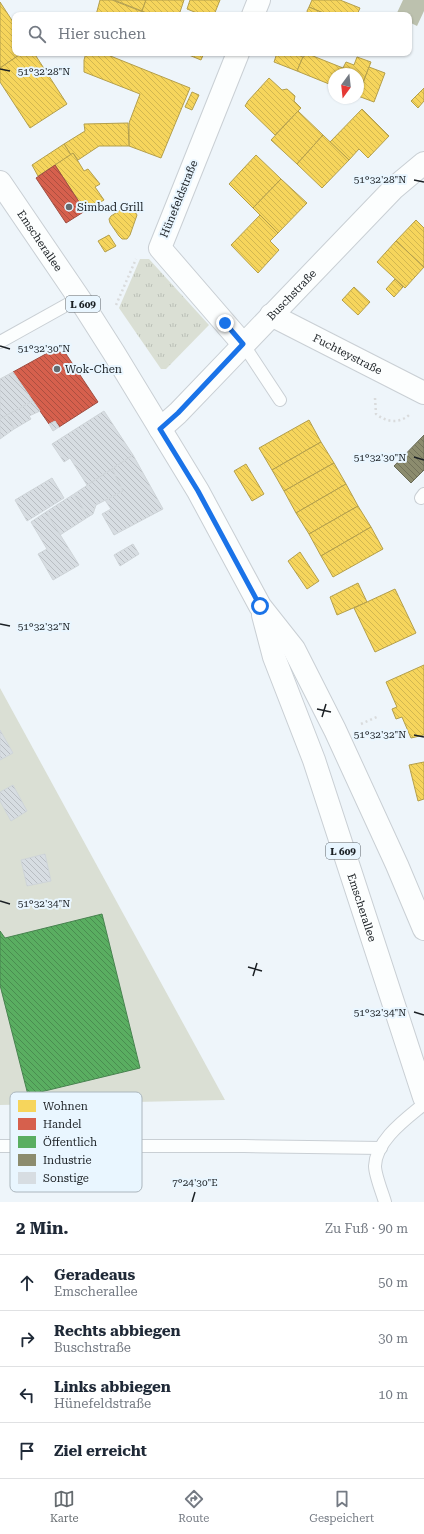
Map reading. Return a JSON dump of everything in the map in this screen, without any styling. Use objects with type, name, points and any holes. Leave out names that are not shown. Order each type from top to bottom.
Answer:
[{"type":"main road","points":[[254,12],[259,0]]},
{"type":"main road","name":"Hünefeldstraße","points":[[237,56],[160,248],[243,344]]},
{"type":"main road","name":"Buschstraße","points":[[160,429],[178,413],[394,188],[424,163]]},
{"type":"main road","name":"Emscherallee","points":[[4,196],[80,298],[198,491],[260,606],[294,649],[338,737],[397,865],[424,929]]},
{"type":"main road","name":"Fuchteystraße","points":[[271,315],[424,393]]},
{"type":"main road","name":"Emscherallee","points":[[260,606],[274,657],[314,760],[424,1097]]},
{"type":"lane","points":[[0,342],[80,298]]},
{"type":"lane","points":[[243,344],[280,400]]},
{"type":"lane","points":[[385,1202],[375,1167],[377,1153],[390,1134],[424,1104]]},
{"type":"lane","points":[[142,1146],[380,1148]]},
{"type":"path","points":[[102,334],[138,255],[160,248]]},
{"type":"path","points":[[375,395],[374,402],[376,414],[382,419],[398,421],[406,418],[411,413]]},
{"type":"path","points":[[360,725],[379,716]]},
{"type":"green space","points":[[140,259],[149,259],[209,325],[166,369],[161,369],[119,308]]},
{"type":"green space","points":[[0,688],[225,1100],[142,1102],[142,1092],[10,1092],[10,1105],[0,1105]]},
{"type":"shaded area","points":[[403,0],[424,0],[424,11],[417,26],[412,24],[412,12],[397,12]]},
{"type":"building: Wohnen","points":[[100,0],[112,0],[143,12],[97,12]]},
{"type":"building: Wohnen","points":[[114,0],[146,0],[142,11]]},
{"type":"building: Wohnen","points":[[146,0],[184,0],[180,12],[142,11]]},
{"type":"building: Wohnen","points":[[190,0],[220,0],[215,12],[194,12],[187,9]]},
{"type":"building: Wohnen","points":[[312,0],[340,0],[360,8],[358,12],[321,12],[309,7]]},
{"type":"building: Wohnen","points":[[0,2],[12,20],[12,56],[18,56],[0,68]]},
{"type":"building: Wohnen","points":[[309,7],[321,12],[307,12]]},
{"type":"building: Wohnen","points":[[18,56],[36,56],[67,104],[30,128],[0,82],[0,68]]},
{"type":"building: Wohnen","points":[[85,56],[110,56],[190,88],[161,158],[129,146],[129,123],[140,94],[84,72]]},
{"type":"building: Wohnen","points":[[191,56],[203,56],[201,60]]},
{"type":"building: Wohnen","points":[[276,56],[303,57],[297,71],[274,62]]},
{"type":"building: Wohnen","points":[[305,56],[313,56],[343,68],[328,68],[328,84],[297,71]]},
{"type":"building: Wohnen","points":[[357,57],[371,62],[364,80],[364,68],[343,68],[346,62],[354,65]]},
{"type":"building: Wohnen","points":[[369,67],[385,73],[374,102],[364,98],[364,80]]},
{"type":"building: Wohnen","points":[[269,78],[282,90],[287,89],[295,96],[294,101],[301,108],[275,135],[245,106]]},
{"type":"building: Wohnen","points":[[424,88],[424,101],[418,108],[411,101]]},
{"type":"building: Wohnen","points":[[192,92],[199,95],[192,110],[185,107]]},
{"type":"building: Wohnen","points":[[362,109],[389,136],[368,158],[359,149],[349,160],[330,142]]},
{"type":"building: Wohnen","points":[[298,111],[323,135],[297,164],[271,140]]},
{"type":"building: Wohnen","points":[[128,123],[129,146],[99,146],[78,160],[73,153],[71,155],[64,144],[85,131],[84,124]]},
{"type":"building: Wohnen","points":[[323,135],[349,160],[322,188],[297,164]]},
{"type":"building: Wohnen","points":[[64,144],[71,155],[38,176],[32,165]]},
{"type":"building: Wohnen","points":[[73,153],[84,171],[88,169],[100,184],[95,187],[104,200],[85,211],[55,165]]},
{"type":"building: Wohnen","points":[[256,155],[281,179],[253,208],[229,184]]},
{"type":"building: Wohnen","points":[[281,179],[307,203],[278,233],[253,208]]},
{"type":"building: Wohnen","points":[[130,204],[137,215],[130,235],[127,239],[122,239],[110,223],[109,219],[111,216]]},
{"type":"building: Wohnen","points":[[260,215],[278,233],[270,241],[279,250],[258,273],[231,245]]},
{"type":"building: Wohnen","points":[[416,220],[424,228],[424,267],[396,241]]},
{"type":"building: Wohnen","points":[[109,235],[116,246],[105,252],[98,241]]},
{"type":"building: Wohnen","points":[[396,241],[424,267],[405,288],[377,262]]},
{"type":"building: Wohnen","points":[[395,279],[403,287],[394,297],[386,289]]},
{"type":"building: Wohnen","points":[[354,287],[370,302],[358,315],[342,300]]},
{"type":"building: Wohnen","points":[[309,420],[321,442],[272,470],[259,448]]},
{"type":"building: Wohnen","points":[[321,442],[334,463],[284,491],[272,470]]},
{"type":"building: Wohnen","points":[[334,463],[346,484],[296,513],[284,491]]},
{"type":"building: Wohnen","points":[[246,464],[264,494],[252,501],[234,471]]},
{"type":"building: Wohnen","points":[[346,484],[358,506],[309,534],[296,513]]},
{"type":"building: Wohnen","points":[[358,506],[371,527],[321,556],[309,534]]},
{"type":"building: Wohnen","points":[[371,527],[383,549],[333,577],[321,556]]},
{"type":"building: Wohnen","points":[[300,552],[319,581],[307,589],[288,561]]},
{"type":"building: Wohnen","points":[[358,583],[367,602],[337,615],[330,597]]},
{"type":"building: Wohnen","points":[[395,589],[416,633],[375,652],[354,608]]},
{"type":"building: Wohnen","points":[[424,665],[424,735],[411,738],[402,717],[396,719],[392,709],[397,707],[386,682]]},
{"type":"building: Wohnen","points":[[424,762],[424,799],[418,801],[409,765]]},
{"type":"building: Handel","points":[[55,165],[85,211],[66,223],[36,178]]},
{"type":"building: Handel","points":[[53,350],[66,354],[98,402],[59,427],[55,421],[49,424],[13,372]]},
{"type":"building: Öffentlich","points":[[102,914],[140,1068],[40,1092],[27,1092],[0,985],[0,931],[5,938]]},
{"type":"building: Industrie","points":[[424,435],[424,470],[411,483],[394,466]]},
{"type":"building: Sonstige","points":[[13,372],[33,401],[0,419],[0,379]]},
{"type":"building: Sonstige","points":[[33,401],[40,411],[29,416],[31,419],[14,429],[7,415]]},
{"type":"building: Sonstige","points":[[104,411],[133,455],[87,485],[70,458],[64,462],[52,444]]},
{"type":"building: Sonstige","points":[[7,415],[14,429],[0,439],[0,419]]},
{"type":"building: Sonstige","points":[[55,421],[59,427],[53,431],[49,424]]},
{"type":"building: Sonstige","points":[[133,455],[163,509],[114,535],[102,514],[111,509],[105,500],[123,491],[112,469]]},
{"type":"building: Sonstige","points":[[112,469],[123,491],[96,505],[93,514],[88,517],[74,494]]},
{"type":"building: Sonstige","points":[[52,478],[64,498],[27,521],[15,500]]},
{"type":"building: Sonstige","points":[[74,494],[88,517],[60,535],[46,512]]},
{"type":"building: Sonstige","points":[[46,512],[79,565],[53,580],[38,554],[47,549],[31,522]]},
{"type":"building: Sonstige","points":[[133,544],[139,554],[120,566],[114,555]]},
{"type":"building: Sonstige","points":[[0,730],[13,753],[0,760]]},
{"type":"building: Sonstige","points":[[13,785],[27,811],[11,821],[0,801],[0,792]]},
{"type":"building: Sonstige","points":[[45,854],[51,881],[27,886],[21,860]]},
{"type":"place","name":"Simbad Grill","points":[[69,207]]},
{"type":"place","name":"Wok-Chen","points":[[57,369]]},
{"type":"route","points":[[225,323],[243,344],[178,413],[160,429],[198,491],[260,606]]}]
